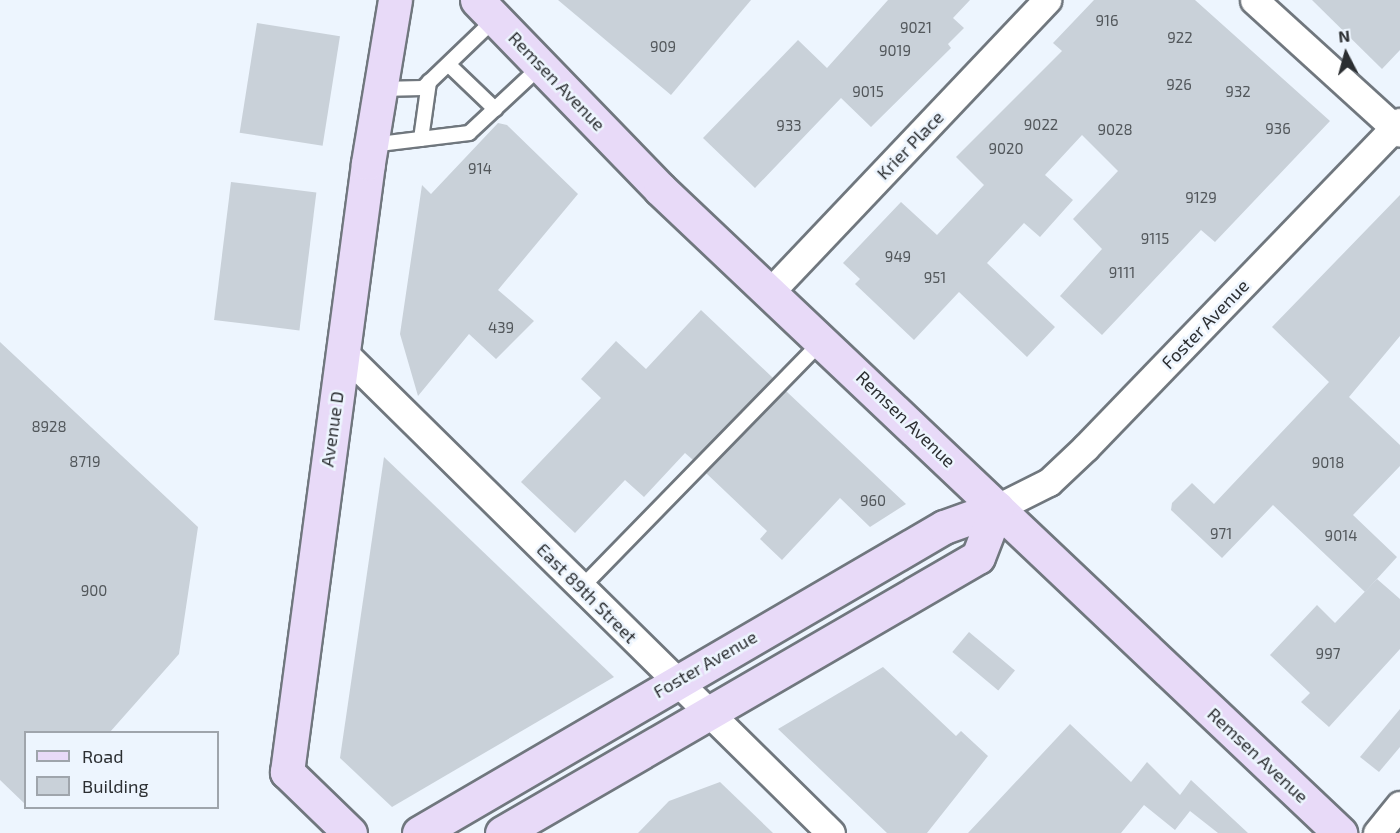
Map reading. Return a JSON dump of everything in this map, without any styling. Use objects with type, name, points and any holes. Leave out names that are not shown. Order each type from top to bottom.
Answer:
[{"type":"main road","name":"Avenue D","points":[[350,833],[287,772],[370,145],[395,0]]},
{"type":"main road","name":"Remsen Avenue","points":[[486,9],[542,64],[660,189],[772,290],[997,508],[1340,833]]},
{"type":"main road","name":"Foster Avenue","points":[[419,833],[675,681],[944,527],[997,508]]},
{"type":"main road","points":[[502,833],[978,557],[997,508]]},
{"type":"street","name":"Krier Place","points":[[772,290],[1047,0]]},
{"type":"street","points":[[1254,0],[1398,128]]},
{"type":"street","name":"Foster Avenue","points":[[997,508],[1049,482],[1398,128]]},
{"type":"street","name":"East 89th Street","points":[[343,352],[675,681],[707,716],[831,833]]},
{"type":"street","points":[[1377,833],[1400,805]]},
{"type":"street","points":[[525,833],[550,806]]},
{"type":"lane","points":[[380,89],[423,88],[449,65],[486,9]]},
{"type":"lane","points":[[370,145],[470,133],[542,64]]},
{"type":"lane","points":[[449,65],[495,109]]},
{"type":"lane","points":[[421,139],[429,82]]},
{"type":"lane","points":[[581,588],[823,339]]},
{"type":"building","points":[[558,0],[751,0],[671,95]]},
{"type":"building","points":[[888,0],[970,0],[953,18],[964,28],[948,44],[951,48],[871,127],[841,98],[755,188],[703,138],[798,40],[827,68]]},
{"type":"building","points":[[1094,0],[1195,0],[1330,121],[1215,242],[1201,230],[1102,335],[1060,296],[1102,249],[1073,219],[1118,171],[1082,135],[1045,175],[1073,200],[1040,237],[1024,223],[987,263],[1055,327],[1027,357],[959,292],[914,340],[855,284],[860,279],[843,263],[901,202],[937,235],[984,185],[956,157],[1062,51],[1053,43]]},
{"type":"building","points":[[1312,0],[1400,0],[1400,50],[1382,69]]},
{"type":"building","points":[[257,23],[340,36],[323,146],[240,133]]},
{"type":"building","points":[[498,123],[507,125],[578,194],[498,290],[534,321],[496,359],[469,334],[418,396],[400,334],[422,185],[431,194]]},
{"type":"building","points":[[231,182],[316,192],[299,330],[214,320]]},
{"type":"building","points":[[1400,195],[1400,336],[1349,397],[1400,445],[1400,466],[1353,515],[1397,557],[1365,592],[1273,505],[1222,558],[1171,510],[1172,503],[1192,483],[1214,504],[1329,382],[1272,327]]},
{"type":"building","points":[[701,310],[773,378],[693,460],[685,453],[644,497],[625,480],[575,533],[521,482],[601,398],[581,379],[616,341],[646,369]]},
{"type":"building","points":[[0,342],[198,527],[179,654],[111,731],[24,731],[24,803],[0,780]]},
{"type":"building","points":[[786,391],[906,504],[870,527],[840,498],[782,560],[760,539],[767,531],[706,473]]},
{"type":"building","points":[[384,457],[614,677],[392,807],[340,758]]},
{"type":"building","points":[[1377,579],[1400,599],[1400,649],[1329,727],[1301,702],[1310,693],[1270,655],[1317,605],[1335,623]]},
{"type":"building","points":[[969,632],[1015,671],[998,690],[952,652]]},
{"type":"building","points":[[883,667],[956,736],[961,731],[988,756],[927,833],[887,833],[778,729]]},
{"type":"building","points":[[1400,709],[1400,747],[1379,772],[1360,757]]},
{"type":"building","points":[[1070,724],[1131,782],[1147,762],[1180,795],[1191,780],[1248,833],[1218,833],[1190,811],[1175,830],[1144,805],[1121,833],[968,833]]},
{"type":"building","points":[[720,782],[773,833],[638,833],[669,801]]}]
